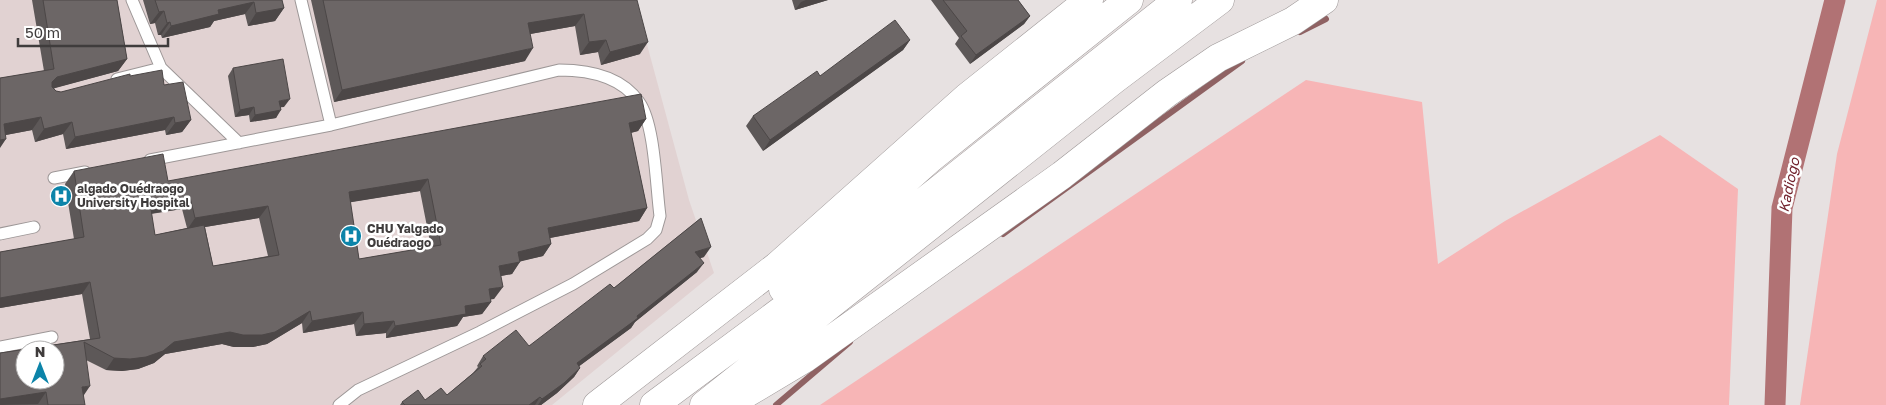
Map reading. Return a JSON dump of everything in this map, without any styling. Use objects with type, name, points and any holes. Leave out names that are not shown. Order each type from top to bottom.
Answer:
[{"type":"highway","points":[[597,405],[777,266],[967,97],[1089,0]]},
{"type":"highway","points":[[648,405],[931,158],[1129,0]]},
{"type":"highway","points":[[654,405],[859,253],[1178,0]]},
{"type":"highway","points":[[704,405],[1115,79],[1220,0]]},
{"type":"highway","points":[[727,405],[812,353],[1062,175],[1167,93],[1218,58],[1293,21],[1324,0]]},
{"type":"lane","points":[[132,0],[161,68],[239,143]]},
{"type":"lane","points":[[301,0],[331,125]]},
{"type":"lane","points":[[105,82],[161,68]]},
{"type":"lane","points":[[142,161],[331,125],[559,70],[583,70],[604,76],[639,102],[648,123],[660,216],[656,230],[648,239],[573,284],[480,332],[358,390],[343,403]]},
{"type":"lane","points":[[54,178],[93,170]]},
{"type":"lane","points":[[0,234],[34,228]]},
{"type":"lane","points":[[0,347],[52,337]]},
{"type":"shaded area","name":"CHU Yalgado Ouédraogo","points":[[0,0],[635,0],[689,200],[714,273],[552,405],[0,405]]},
{"type":"shaded area","points":[[1877,0],[1886,0],[1886,405],[1800,405],[1837,154]]},
{"type":"shaded area","points":[[1306,80],[1422,102],[1438,264],[1505,221],[1660,135],[1738,189],[1729,405],[820,405]]},
{"type":"building","points":[[43,0],[117,0],[127,59],[57,77],[52,82],[52,87],[56,91],[61,92],[130,74],[130,76],[162,70],[164,85],[183,82],[191,120],[175,123],[174,117],[75,137],[72,122],[44,129],[41,117],[4,124],[6,139],[0,140],[0,78],[54,69]]},
{"type":"building","points":[[155,0],[282,0],[284,8],[256,13],[254,2],[218,10],[219,14],[171,26],[170,22],[167,23],[164,11],[159,12]]},
{"type":"building","points":[[323,0],[637,0],[648,42],[610,52],[606,40],[589,42],[584,14],[528,23],[533,48],[342,90]]},
{"type":"building","points":[[943,0],[1018,0],[1030,16],[976,55],[961,36],[967,31]]},
{"type":"building","points":[[895,20],[910,40],[770,140],[753,116],[817,71],[820,76]]},
{"type":"building","points":[[283,59],[290,99],[279,101],[281,110],[255,115],[254,107],[240,110],[233,68]]},
{"type":"building","points":[[641,94],[646,119],[629,123],[647,208],[548,228],[551,244],[518,252],[520,262],[499,266],[503,287],[489,289],[491,302],[465,306],[466,314],[395,326],[394,321],[364,324],[363,312],[312,321],[310,311],[275,332],[262,335],[243,335],[230,332],[174,342],[163,351],[146,357],[130,359],[114,358],[84,342],[90,386],[82,387],[85,405],[48,405],[46,392],[0,399],[0,353],[15,351],[15,390],[65,390],[65,343],[100,338],[90,282],[0,298],[0,252],[84,237],[74,171],[163,154],[168,181]],"holes":[[[428,179],[441,245],[359,259],[349,192]],[[190,197],[195,218],[268,206],[279,255],[213,266],[204,225],[155,235],[150,203]]]},
{"type":"building","points":[[701,218],[711,247],[695,252],[704,263],[637,316],[638,318],[577,363],[580,368],[564,383],[542,399],[540,397],[529,405],[405,405],[402,402],[418,390],[425,400],[441,388],[447,395],[482,366],[480,364],[486,359],[483,356],[516,330],[529,346],[610,284],[614,288]]},
{"type":"waterway","name":"Kadiogo","points":[[1775,405],[1782,208],[1835,0]]},
{"type":"waterway","points":[[1300,32],[1326,19]]},
{"type":"waterway","points":[[1003,234],[1242,61]]},
{"type":"waterway","points":[[776,405],[850,342]]},
{"type":"place","name":"algado Ouédraogo University Hospital","points":[[61,196]]},
{"type":"place","name":"CHU Yalgado Ouédraogo","points":[[351,236]]}]
